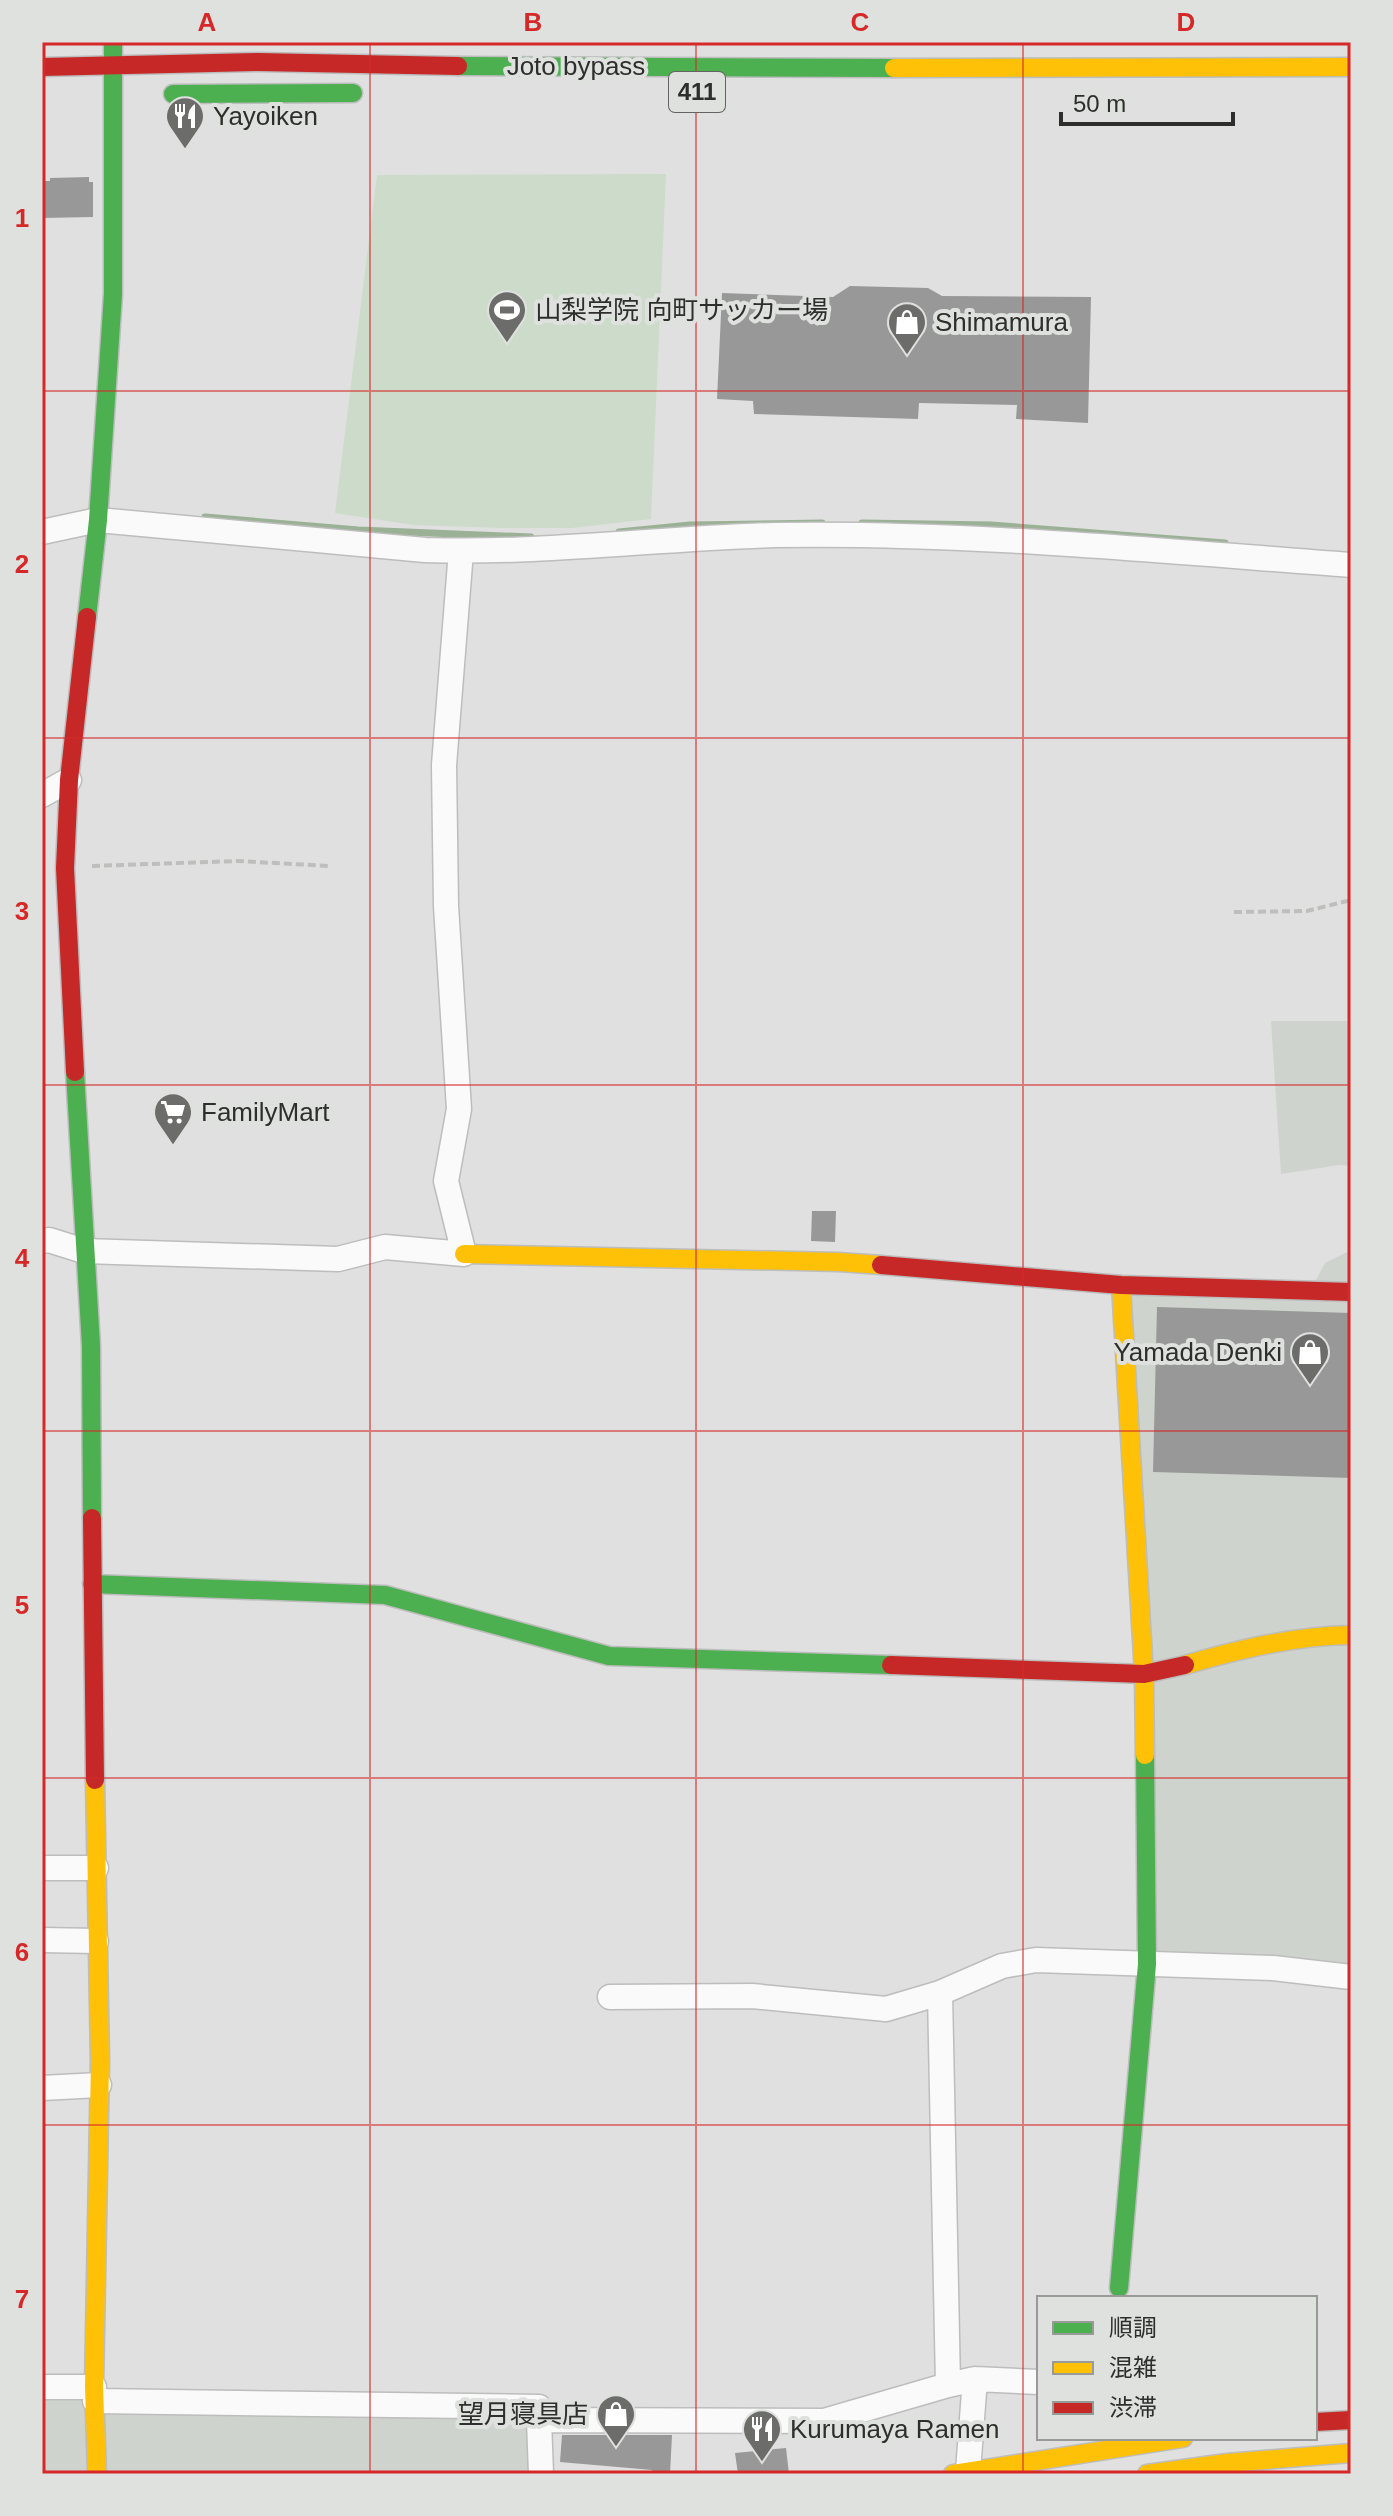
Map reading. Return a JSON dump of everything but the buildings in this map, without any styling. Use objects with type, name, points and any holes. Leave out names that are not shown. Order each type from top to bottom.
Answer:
[{"type":"main road","points":[[97,2474],[94,2394],[99,2085],[91,1346],[65,868],[69,780],[98,520],[113,294],[113,42]]},
{"type":"main road","name":"Joto bypass","points":[[42,67],[258,62],[862,68],[1351,67]]},
{"type":"main road","points":[[160,94],[367,93]]},
{"type":"main road","points":[[464,1254],[839,1262],[1121,1285],[1351,1292]]},
{"type":"main road","points":[[1119,2293],[1147,1964],[1144,1674],[1121,1285]]},
{"type":"main road","points":[[92,1584],[385,1595],[609,1656],[1144,1674],[1260,1644],[1316,1634],[1351,1635]]},
{"type":"main road","points":[[1317,2422],[1351,2420]]},
{"type":"main road","points":[[961,2472],[1122,2442],[1152,2440]]},
{"type":"main road","points":[[1147,2474],[1227,2463],[1351,2453]]},
{"type":"street","points":[[862,68],[863,42]]},
{"type":"street","points":[[42,532],[98,520],[461,551],[585,548],[665,540],[777,535],[1017,540],[1351,565]]},
{"type":"street","points":[[42,1241],[49,1240],[84,1251],[338,1259],[385,1247],[464,1254],[446,1181],[459,1109],[446,906],[444,765],[461,551]]},
{"type":"street","points":[[42,795],[69,780]]},
{"type":"street","points":[[42,1868],[96,1868]]},
{"type":"street","points":[[42,1940],[96,1941]]},
{"type":"street","points":[[610,1997],[752,1996],[886,2009],[940,1993],[1002,1966],[1036,1960],[1273,1968],[1351,1977]]},
{"type":"street","points":[[940,1993],[948,2385]]},
{"type":"street","points":[[42,2088],[99,2085]]},
{"type":"street","points":[[961,2472],[975,2379]]},
{"type":"street","points":[[539,2420],[824,2421],[975,2379],[1037,2382]]},
{"type":"street","points":[[42,2387],[94,2394],[539,2407],[541,2474]]},
{"type":"path","points":[[65,868],[238,861],[329,866]]},
{"type":"path","points":[[1234,912],[1307,911],[1351,900]]},
{"type":"shaded area","points":[[1271,1021],[1351,1021],[1351,1166],[1281,1174]]},
{"type":"shaded area","points":[[1351,1250],[1351,1977],[1147,1964],[1121,1285],[1310,1291],[1325,1263]]},
{"type":"shaded area","points":[[42,2387],[95,2401],[539,2407],[541,2474],[42,2474]]},
{"type":"green space","name":"山梨学院 向町サッカー場","points":[[666,174],[651,519],[572,528],[502,528],[413,525],[335,513],[377,175]]},
{"type":"waterway","points":[[205,517],[358,530],[531,537]]},
{"type":"waterway","points":[[619,532],[690,525],[822,523]]},
{"type":"waterway","points":[[862,523],[991,525],[1225,543]]},
{"type":"traffic: fast","points":[[87,617],[98,520],[113,294],[113,42]]},
{"type":"traffic: fast","points":[[458,66],[894,68]]},
{"type":"traffic: fast","points":[[173,94],[353,93]]},
{"type":"traffic: fast","points":[[75,1072],[91,1346],[92,1518]]},
{"type":"traffic: fast","points":[[92,1584],[385,1595],[609,1656],[891,1665]]},
{"type":"traffic: fast","points":[[1119,2288],[1147,1964],[1145,1755]]},
{"type":"traffic: slow","points":[[894,68],[1351,67]]},
{"type":"traffic: slow","points":[[464,1254],[881,1265]]},
{"type":"traffic: slow","points":[[1121,1285],[1144,1674],[1145,1755]]},
{"type":"traffic: slow","points":[[1185,1665],[1267,1644],[1351,1635]]},
{"type":"traffic: slow","points":[[95,1780],[100,2062],[94,2387],[97,2474]]},
{"type":"traffic: slow","points":[[953,2474],[1170,2440]]},
{"type":"traffic: slow","points":[[1147,2474],[1227,2463],[1351,2453]]},
{"type":"traffic: jam","points":[[42,67],[258,62],[458,66]]},
{"type":"traffic: jam","points":[[75,1072],[65,868],[69,780],[87,617]]},
{"type":"traffic: jam","points":[[881,1265],[1121,1285],[1351,1292]]},
{"type":"traffic: jam","points":[[92,1518],[95,1780]]},
{"type":"traffic: jam","points":[[891,1665],[1144,1674],[1185,1665]]},
{"type":"traffic: jam","points":[[1317,2422],[1351,2420]]},
{"type":"place","name":"Yayoiken","points":[[185,150]]},
{"type":"place","name":"山梨学院 向町サッカー場","points":[[507,344]]},
{"type":"place","name":"Shimamura","points":[[907,356]]},
{"type":"place","name":"FamilyMart","points":[[173,1146]]},
{"type":"place","name":"Yamada Denki","points":[[1310,1386]]},
{"type":"place","name":"望月寝具店","points":[[616,2448]]},
{"type":"place","name":"Kurumaya Ramen","points":[[762,2463]]}]
